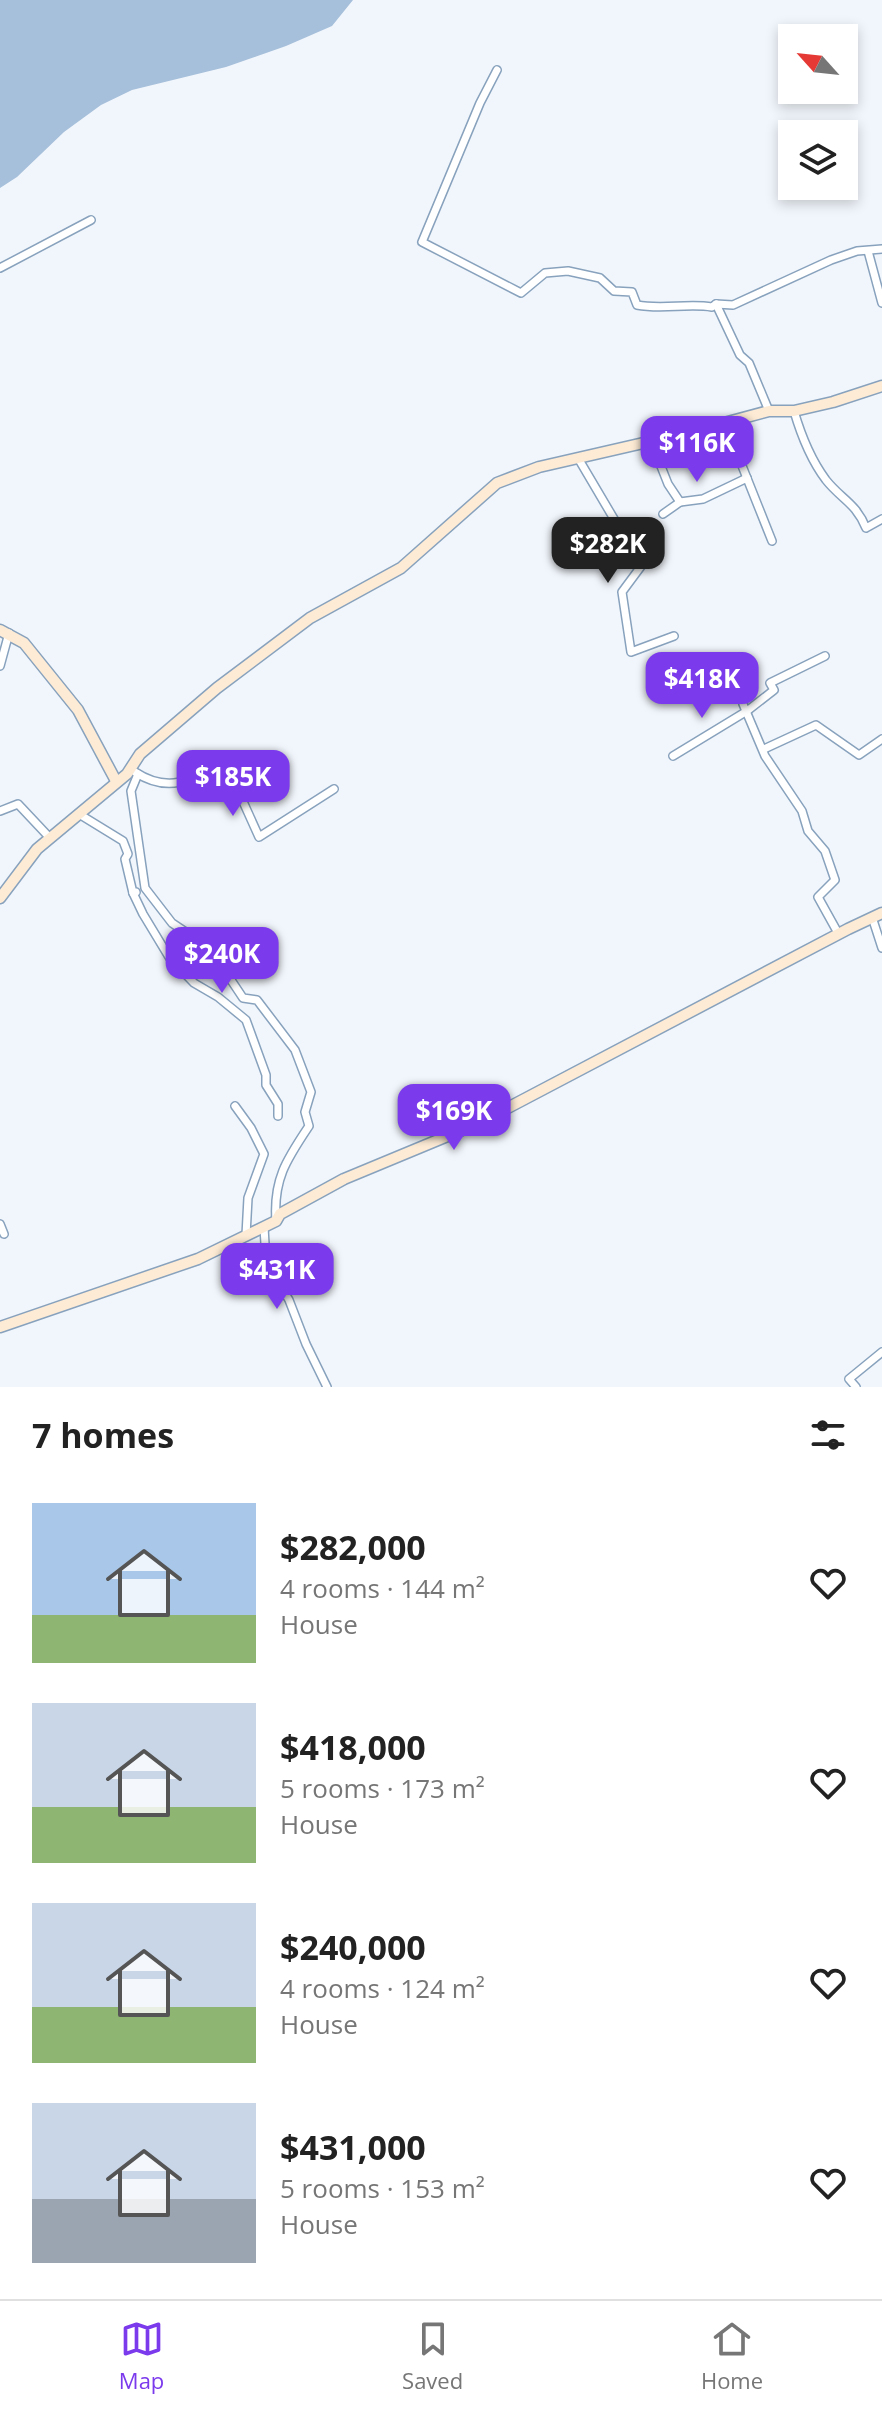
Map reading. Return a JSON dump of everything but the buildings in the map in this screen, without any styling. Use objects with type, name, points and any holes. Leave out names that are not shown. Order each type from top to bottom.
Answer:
[{"type":"street","points":[[497,70],[422,242],[521,293],[545,273],[568,271],[600,278],[614,291],[632,292],[637,305],[655,308],[733,305],[831,260],[857,251],[882,249]]},
{"type":"street","points":[[0,268],[91,220]]},
{"type":"street","points":[[868,251],[882,303]]},
{"type":"street","points":[[716,304],[740,355],[749,363],[769,411]]},
{"type":"street","points":[[276,1221],[274,1199],[279,1177],[309,1126],[305,1112],[311,1092],[295,1050],[257,1000],[243,998],[231,980],[187,933],[172,923],[145,888],[131,791],[132,772],[140,754],[217,688],[310,618],[401,568],[497,483],[539,467],[769,411],[794,411],[833,402],[882,386]]},
{"type":"street","points":[[794,411],[800,432],[827,480],[860,512],[866,528],[882,519]]},
{"type":"street","points":[[725,423],[772,541]]},
{"type":"street","points":[[651,441],[668,484],[680,502]]},
{"type":"street","points":[[578,458],[627,541],[634,543],[642,565],[622,592],[631,652],[674,636]]},
{"type":"street","points":[[663,514],[680,502],[703,499],[747,478]]},
{"type":"street","points":[[0,666],[4,631],[24,643],[78,710],[116,781]]},
{"type":"street","points":[[673,756],[774,690],[770,683],[825,656]]},
{"type":"street","points":[[745,707],[765,756],[802,811],[808,831],[825,851],[835,880],[818,897],[838,933]]},
{"type":"street","points":[[764,749],[816,725],[859,755],[882,739]]},
{"type":"street","points":[[132,772],[161,784],[186,781],[221,761],[259,837],[334,789]]},
{"type":"street","points":[[0,898],[37,849],[116,781],[132,772]]},
{"type":"street","points":[[0,811],[18,804],[50,838]]},
{"type":"street","points":[[79,814],[123,841],[128,854],[125,859],[133,893],[169,957],[194,983],[218,997],[246,1020],[266,1075],[266,1085],[278,1104],[278,1116]]},
{"type":"street","points":[[133,893],[145,888]]},
{"type":"street","points":[[0,1327],[198,1259],[276,1221],[280,1214],[344,1179],[479,1123],[877,915],[882,948]]},
{"type":"street","points":[[235,1106],[264,1154],[248,1198],[246,1235]]},
{"type":"street","points":[[0,1224],[4,1234]]},
{"type":"street","points":[[264,1227],[266,1261],[289,1300],[327,1387]]},
{"type":"street","points":[[856,1387],[849,1379],[882,1352]]},
{"type":"water","points":[[0,0],[353,0],[332,26],[286,46],[226,67],[132,90],[101,105],[64,132],[17,177],[0,188]]}]
